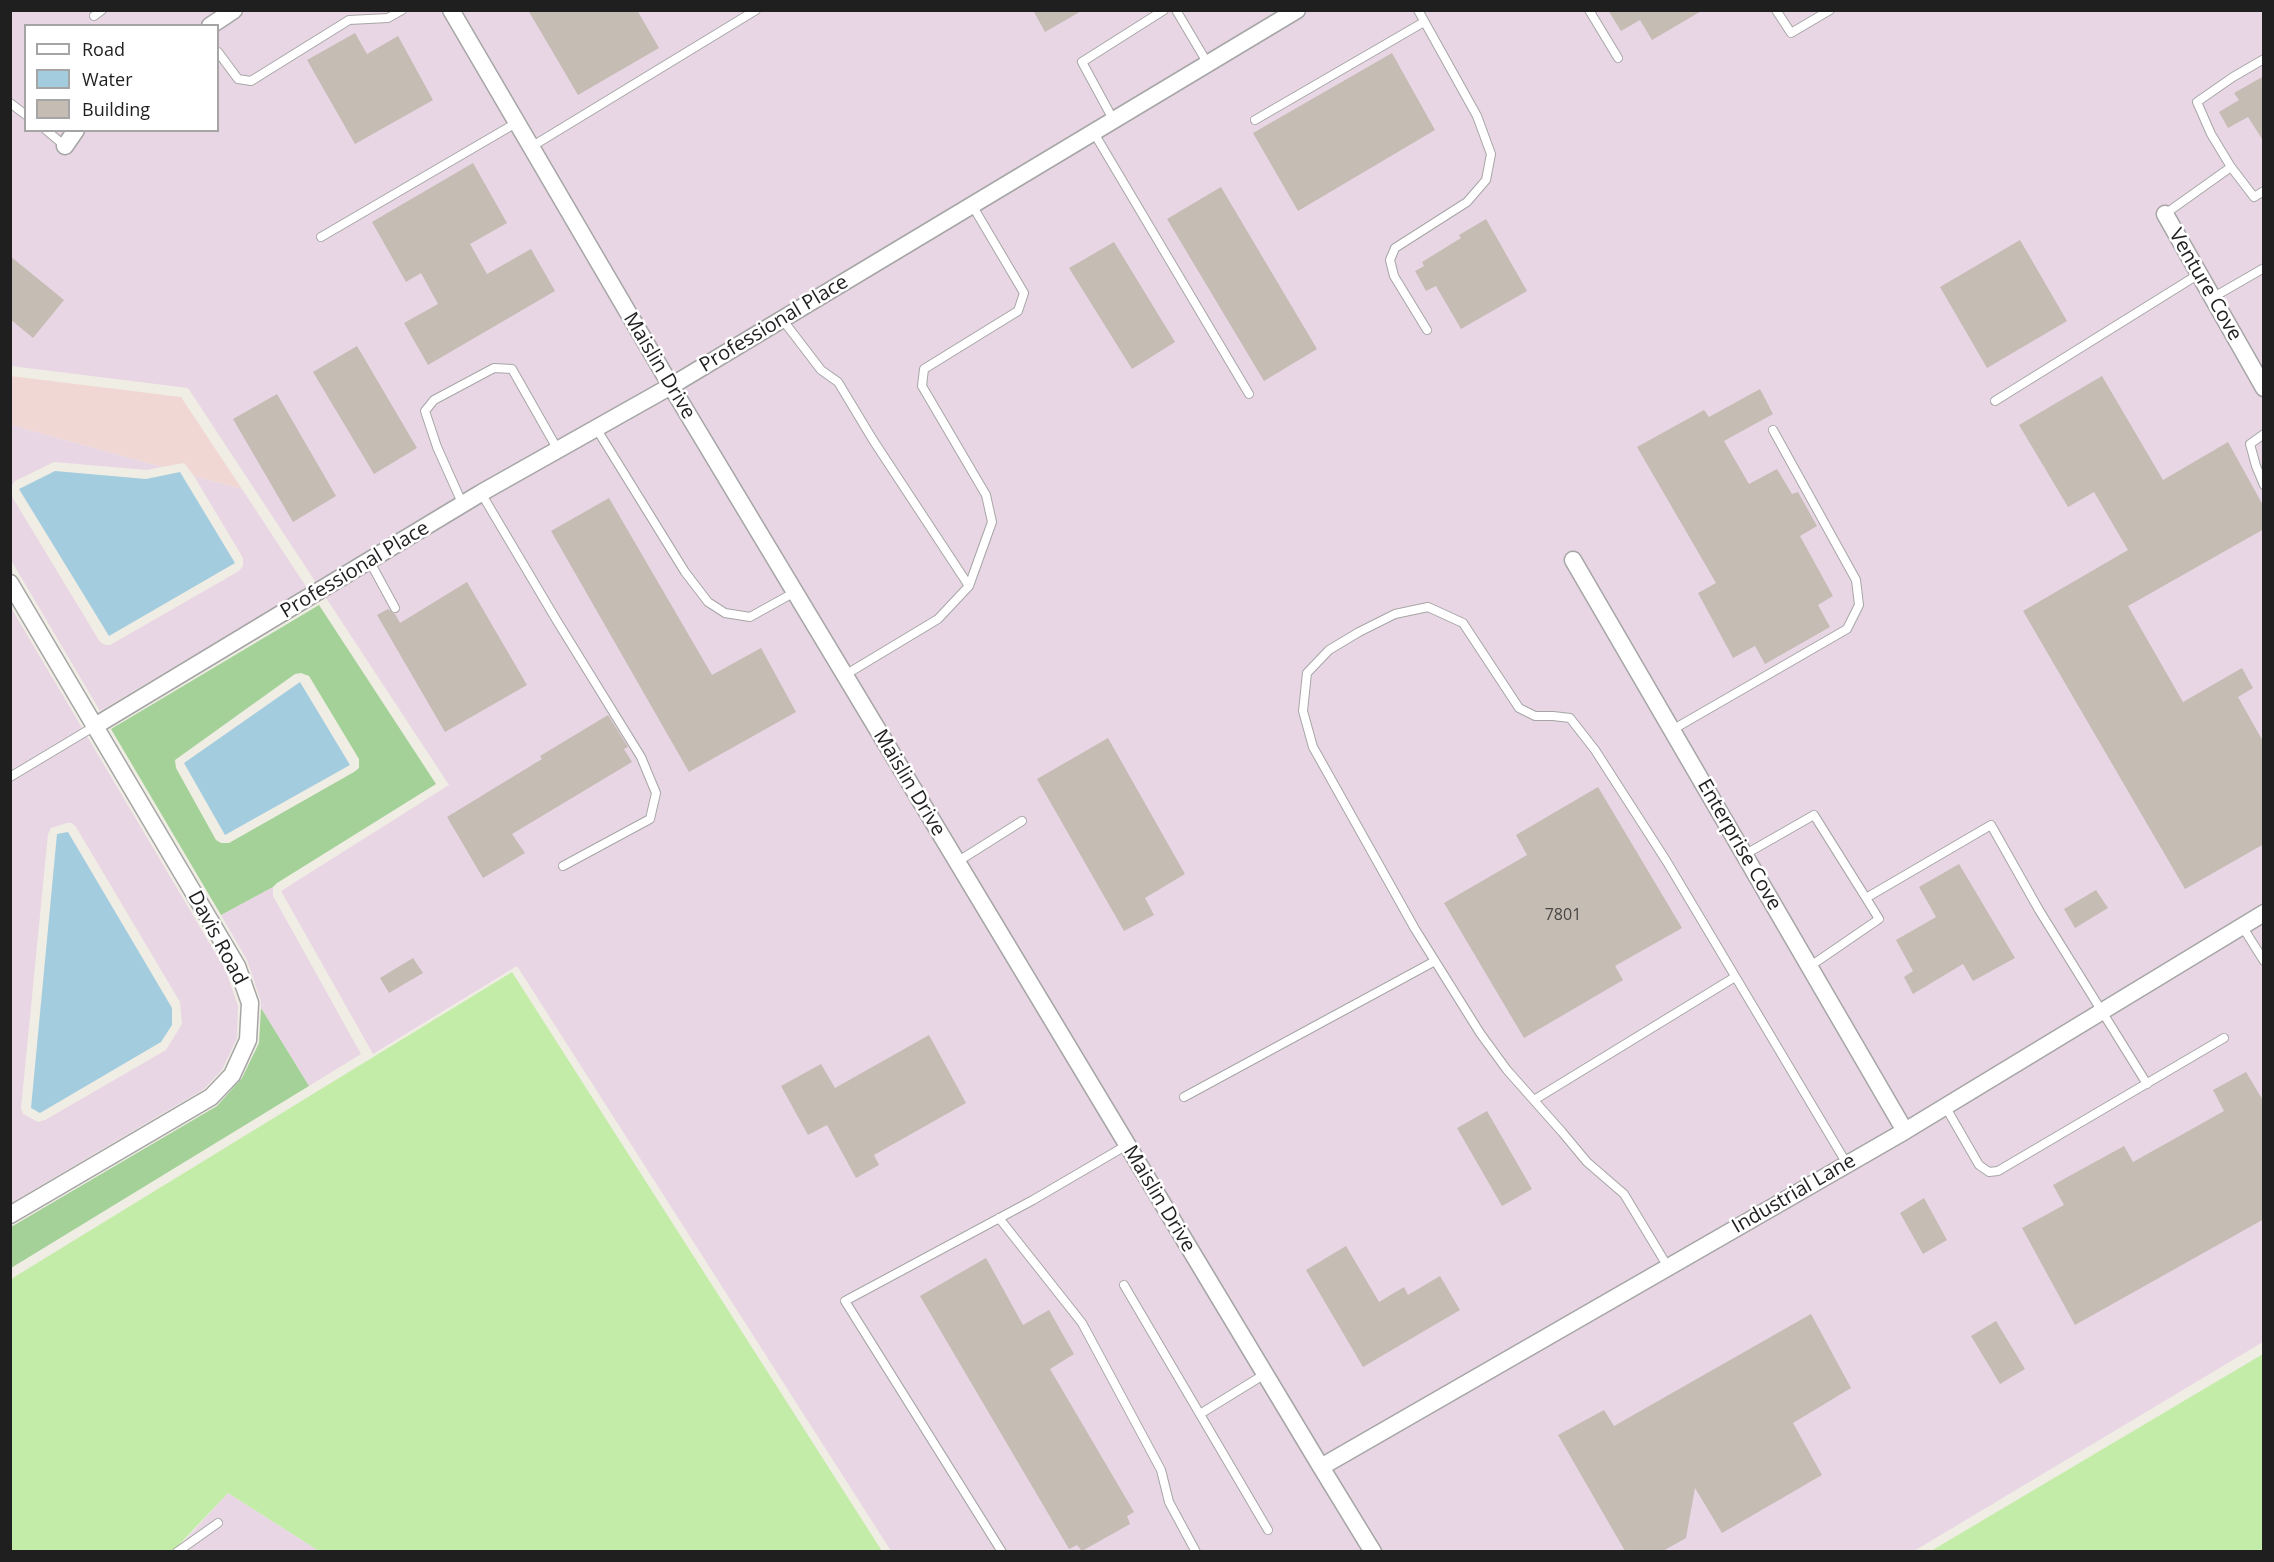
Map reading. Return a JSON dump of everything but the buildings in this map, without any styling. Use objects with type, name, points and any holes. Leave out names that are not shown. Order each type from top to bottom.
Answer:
[{"type":"street","points":[[213,24],[234,10]]},
{"type":"street","name":"Maislin Drive","points":[[451,10],[671,386],[1320,1467],[1373,1551]]},
{"type":"street","name":"Professional Place","points":[[95,726],[463,505],[671,386],[1297,10]]},
{"type":"street","points":[[65,146],[75,132]]},
{"type":"street","name":"Venture Cove","points":[[2165,214],[2262,380]]},
{"type":"street","name":"Enterprise Cove","points":[[1573,560],[1905,1131]]},
{"type":"street","name":"Davis Road","points":[[10,583],[237,966],[250,1003],[248,1040],[232,1075],[211,1097],[10,1215]]},
{"type":"street","name":"Industrial Lane","points":[[1320,1467],[1905,1131],[2264,913]]},
{"type":"lane","points":[[94,16],[102,10]]},
{"type":"lane","points":[[219,52],[238,79],[251,81],[349,20],[388,18],[402,10]]},
{"type":"lane","points":[[530,147],[756,10]]},
{"type":"lane","points":[[1114,121],[1082,62],[1164,10]]},
{"type":"lane","points":[[1176,10],[1208,64]]},
{"type":"lane","points":[[1418,10],[1477,116],[1491,154],[1486,180],[1467,202],[1395,248],[1390,260],[1394,276],[1427,330]]},
{"type":"lane","points":[[1589,10],[1618,58]]},
{"type":"lane","points":[[1776,10],[1791,33],[1830,10]]},
{"type":"lane","points":[[1255,120],[1424,21]]},
{"type":"lane","points":[[2264,59],[2232,77],[2197,102],[2211,134],[2231,167],[2254,197],[2264,192]]},
{"type":"lane","points":[[10,102],[24,112]]},
{"type":"lane","points":[[321,237],[516,123]]},
{"type":"lane","points":[[48,132],[65,146]]},
{"type":"lane","points":[[1094,133],[1249,394]]},
{"type":"lane","points":[[2165,214],[2231,167]]},
{"type":"lane","points":[[845,675],[938,619],[969,586],[992,522],[986,495],[922,386],[924,369],[1018,311],[1024,293],[972,206]]},
{"type":"lane","points":[[2212,298],[2264,268]]},
{"type":"lane","points":[[1995,401],[2199,274]]},
{"type":"lane","points":[[782,319],[821,370],[838,382],[873,440],[969,586]]},
{"type":"lane","points":[[463,505],[437,447],[425,411],[434,400],[494,368],[512,369],[558,450]]},
{"type":"lane","points":[[596,428],[685,572],[708,602],[725,613],[750,617],[795,592]]},
{"type":"lane","points":[[1672,730],[1847,629],[1859,605],[1856,580],[1773,430]]},
{"type":"lane","points":[[2264,434],[2250,444],[2264,485]]},
{"type":"lane","points":[[482,494],[562,630],[641,757],[657,793],[650,819],[563,866]]},
{"type":"lane","points":[[370,562],[395,608]]},
{"type":"lane","points":[[1668,1267],[1624,1194],[1587,1162],[1507,1070],[1480,1033],[1435,961],[1313,747],[1303,711],[1307,673],[1329,650],[1359,632],[1395,614],[1428,607],[1463,623],[1519,708],[1535,716],[1570,718],[1595,750],[1667,862],[1847,1164]]},
{"type":"lane","points":[[10,777],[95,726]]},
{"type":"lane","points":[[1744,855],[1814,815],[1879,919],[1809,967]]},
{"type":"lane","points":[[957,862],[1023,820]]},
{"type":"lane","points":[[1866,898],[1991,825],[2039,910],[2147,1084]]},
{"type":"lane","points":[[2242,926],[2264,961]]},
{"type":"lane","points":[[1184,1097],[1435,961]]},
{"type":"lane","points":[[1534,1100],[1735,977]]},
{"type":"lane","points":[[1945,1106],[1979,1165],[1989,1172],[1998,1171],[2224,1038]]},
{"type":"lane","points":[[1002,1551],[845,1302],[999,1218],[1126,1144]]},
{"type":"lane","points":[[999,1218],[1082,1323],[1161,1470],[1169,1502],[1196,1551]]},
{"type":"lane","points":[[1124,1285],[1268,1530]]},
{"type":"lane","points":[[1200,1414],[1264,1374]]},
{"type":"lane","points":[[177,1551],[218,1523]]},
{"type":"shaded area","points":[[11,11],[2263,11],[2263,1342],[1914,1551],[891,1551],[517,966],[373,1054],[281,891],[449,785],[188,388],[11,366]]},
{"type":"shaded area","points":[[10,376],[181,397],[242,489],[194,476],[184,463],[162,467],[11,425]]},
{"type":"shaded area","points":[[11,425],[162,467],[147,470],[54,462],[15,481],[11,486]]},
{"type":"shaded area","points":[[194,476],[242,489],[307,588],[100,711],[11,560],[11,495],[100,642],[110,645],[239,571],[243,566],[243,558]]},
{"type":"shaded area","points":[[10,606],[226,971],[238,1006],[237,1038],[222,1070],[204,1089],[11,1203]],"holes":[[[72,823],[180,1002],[182,1024],[166,1050],[38,1122],[23,1114],[21,1108],[48,834],[51,828]]]},
{"type":"shaded area","points":[[273,887],[273,896],[361,1054],[309,1086],[261,1008],[247,960],[221,915]]},
{"type":"shaded area","points":[[228,1493],[319,1551],[174,1552]]},
{"type":"green space","points":[[319,605],[436,784],[273,887],[221,915],[111,729]],"holes":[[[301,673],[309,676],[359,759],[359,768],[229,843],[221,843],[216,840],[176,768],[175,760],[295,674]]]},
{"type":"green space","points":[[512,972],[882,1551],[319,1551],[228,1493],[173,1551],[11,1552],[11,1279]]},
{"type":"green space","points":[[261,1008],[309,1086],[11,1268],[11,1227],[217,1106],[242,1078],[259,1043]]},
{"type":"green space","points":[[2263,1354],[2263,1551],[1931,1551]]},
{"type":"water","points":[[55,471],[146,479],[180,472],[235,563],[109,636],[19,489]]},
{"type":"water","points":[[300,682],[350,765],[225,835],[184,763]]},
{"type":"water","points":[[68,832],[172,1008],[172,1025],[161,1042],[40,1113],[31,1108],[57,834]]}]
